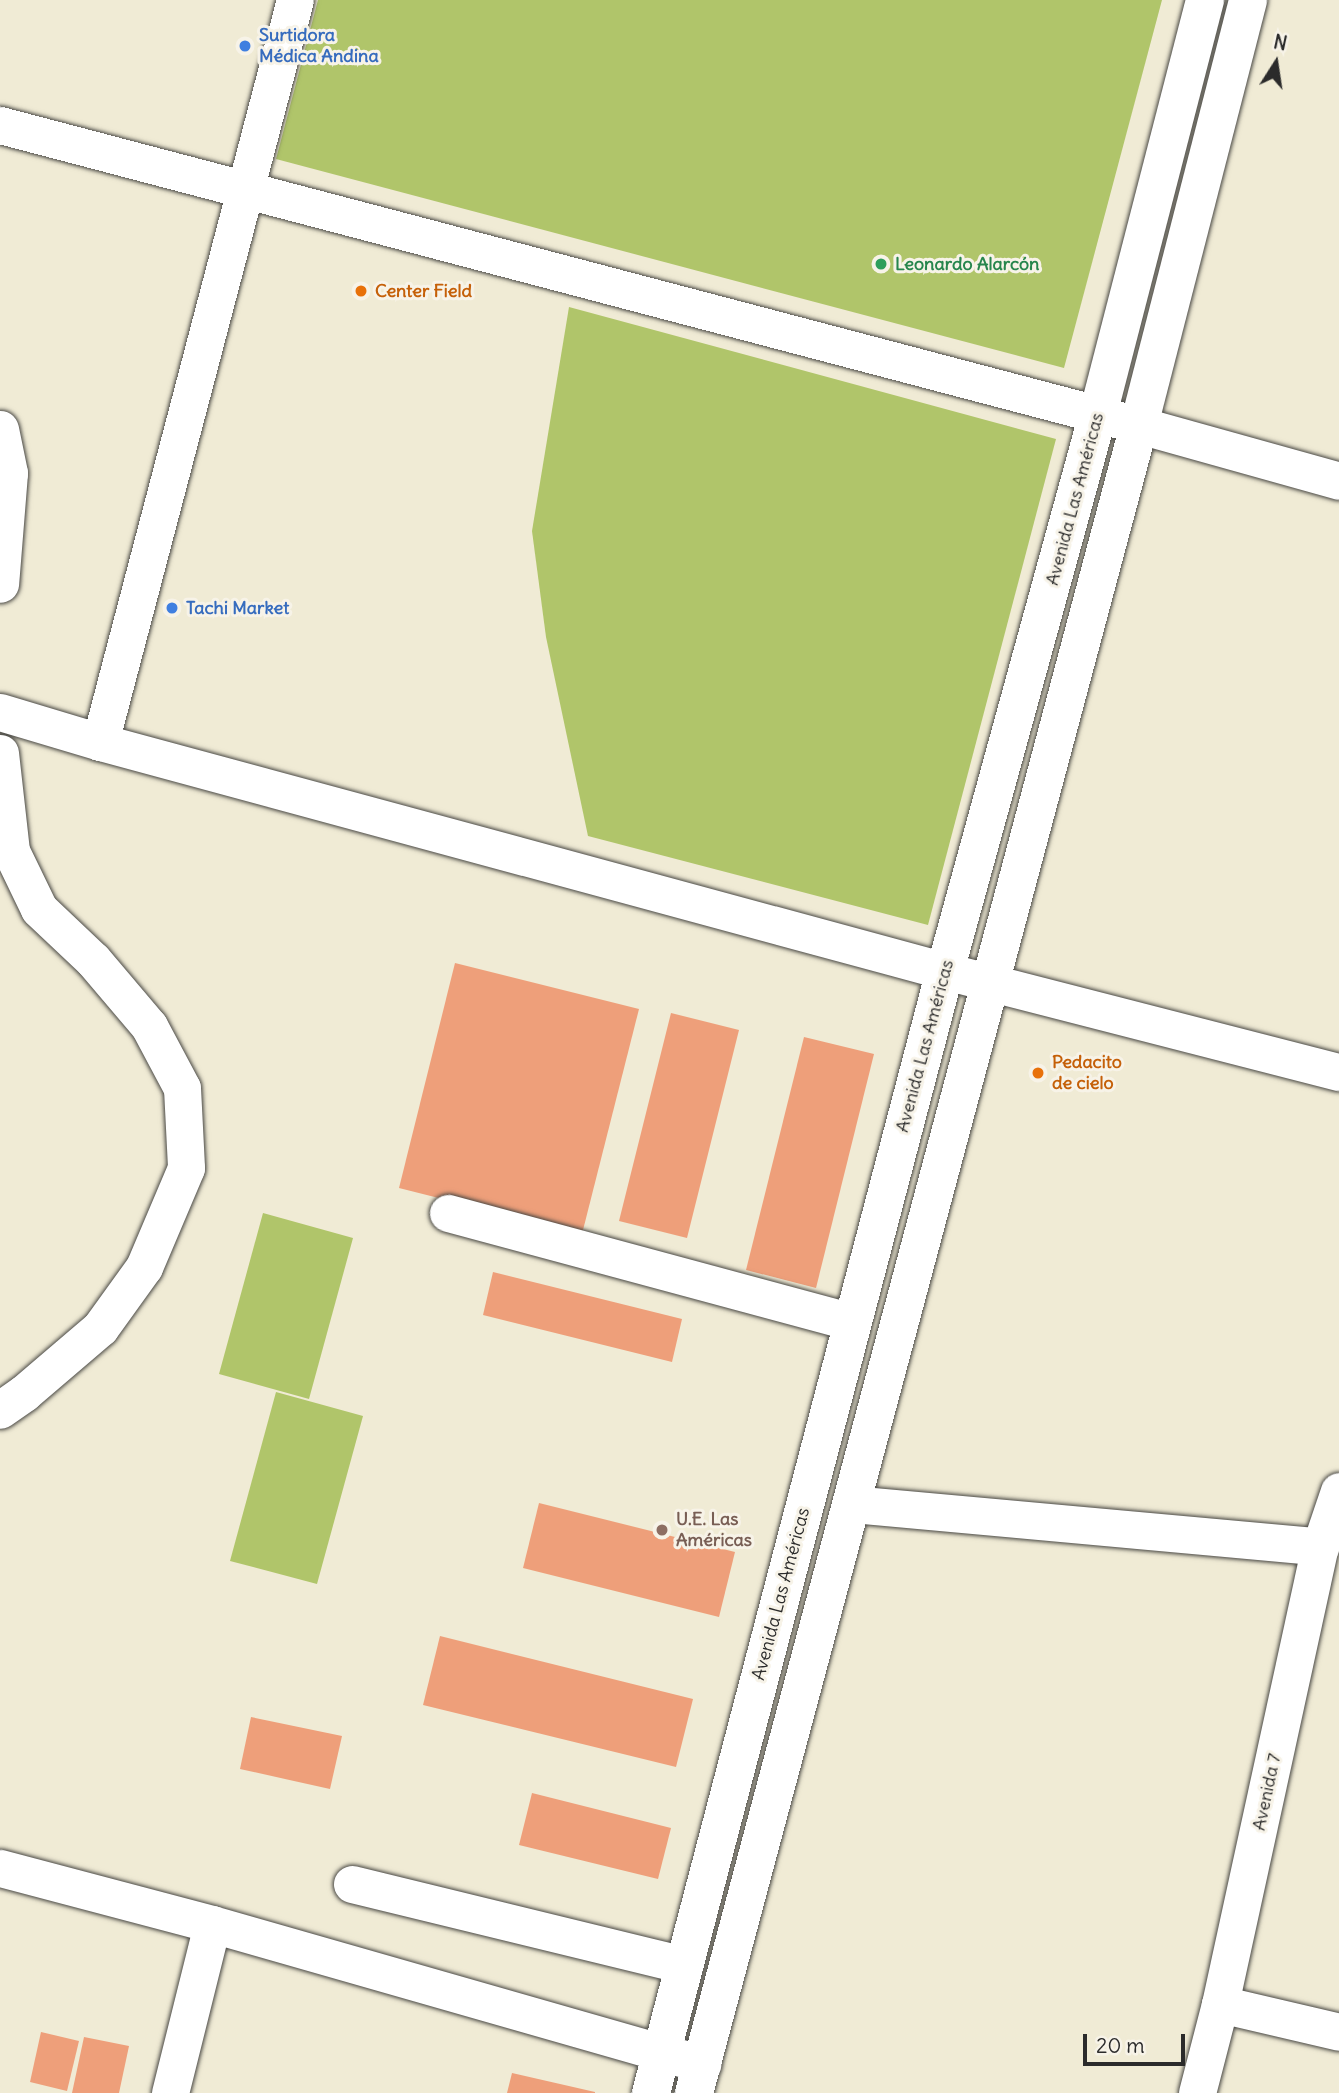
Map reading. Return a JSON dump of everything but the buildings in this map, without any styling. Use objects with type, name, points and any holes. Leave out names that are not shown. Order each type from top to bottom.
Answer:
[{"type":"main road","name":"Avenida Las Américas","points":[[651,2093],[852,1322],[1098,414],[1205,0]]},
{"type":"main road","points":[[698,2079],[1139,425],[1248,0]]},
{"type":"street","points":[[100,742],[295,0]]},
{"type":"street","points":[[0,125],[1098,414],[1339,481]]},
{"type":"street","points":[[0,429],[9,472],[0,584]]},
{"type":"street","points":[[0,712],[100,742],[945,971],[1339,1072]]},
{"type":"street","points":[[0,753],[11,851],[39,909],[93,960],[149,1026],[182,1088],[186,1168],[144,1267],[100,1328],[0,1410]]},
{"type":"street","points":[[448,1213],[852,1322]]},
{"type":"street","name":"Avenida 7","points":[[1197,2093],[1220,2004],[1320,1547],[1339,1491]]},
{"type":"street","points":[[852,1504],[1320,1547]]},
{"type":"street","points":[[0,1868],[212,1924],[662,2053],[698,2079]]},
{"type":"street","points":[[352,1884],[684,1965]]},
{"type":"street","points":[[170,2093],[212,1924]]},
{"type":"street","points":[[1220,2004],[1339,2032]]},
{"type":"green space","name":"Leonardo Alarcón","points":[[318,0],[1162,0],[1064,368],[276,159]]},
{"type":"green space","points":[[569,307],[1056,439],[928,925],[588,836],[546,637],[532,531]]},
{"type":"green space","points":[[263,1213],[353,1238],[309,1399],[219,1374]]},
{"type":"green space","points":[[276,1392],[363,1416],[317,1584],[230,1561]]},
{"type":"place","name":"Surtidora Médica Andina","points":[[245,46]]},
{"type":"place","name":"Leonardo Alarcón","points":[[881,264]]},
{"type":"place","name":"Center Field","points":[[361,291]]},
{"type":"place","name":"Tachi Market","points":[[172,608]]},
{"type":"place","name":"Pedacito de cielo","points":[[1038,1073]]},
{"type":"place","name":"U.E. Las Américas","points":[[662,1530]]}]
